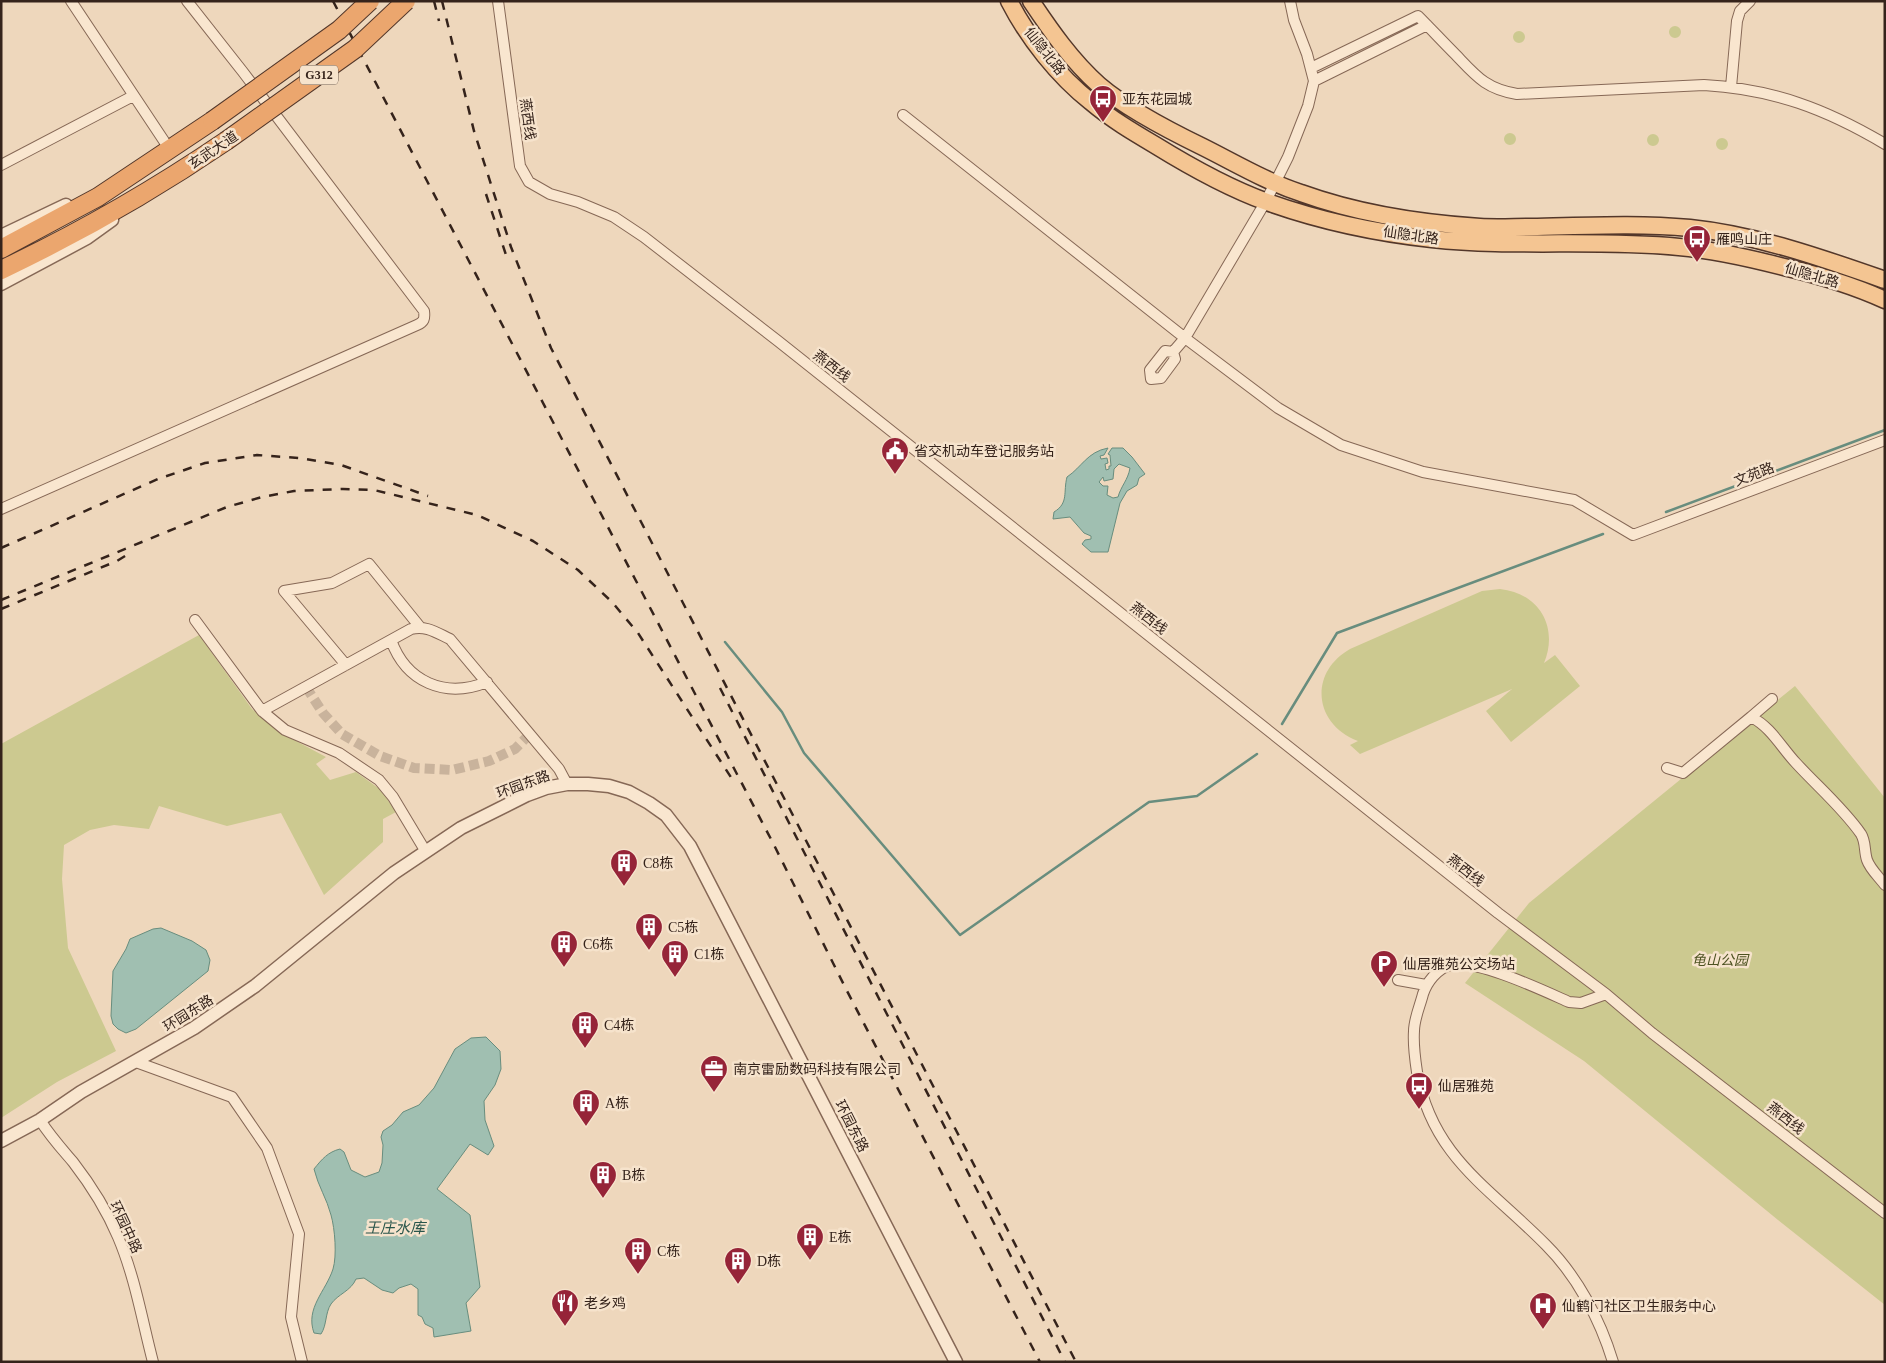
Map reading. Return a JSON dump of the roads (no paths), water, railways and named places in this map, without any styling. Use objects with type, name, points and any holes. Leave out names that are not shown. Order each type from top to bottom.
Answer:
[{"type":"highway","name":"玄武大道","points":[[1,249],[98,197],[151,163],[212,122],[339,30],[370,1]]},
{"type":"highway","name":"玄武大道","points":[[1,270],[125,206],[175,176],[226,142],[355,48],[406,1]]},
{"type":"main road","name":"仙隐北路","points":[[1009,1],[1033,39],[1089,101],[1115,121],[1169,154],[1241,191],[1266,201],[1346,224],[1387,233],[1435,239],[1501,243],[1633,244],[1678,246],[1717,251],[1833,279],[1885,300]]},
{"type":"main road","name":"仙隐北路","points":[[1031,1],[1082,69],[1101,86],[1179,136],[1300,193],[1350,208],[1390,217],[1436,223],[1483,227],[1634,224],[1692,228],[1777,246],[1837,263],[1885,280]]},
{"type":"street","points":[[71,1],[170,150]]},
{"type":"street","points":[[1,509],[417,326],[423,322],[425,317],[424,311],[418,303],[187,1]]},
{"type":"street","name":"燕西线","points":[[498,1],[520,166],[529,182],[550,194],[578,202],[614,217],[644,237],[809,365],[1498,913],[1606,994],[1652,1033],[1885,1213]]},
{"type":"street","points":[[1173,352],[1185,338],[1276,183],[1308,106],[1314,81],[1307,54],[1294,20],[1290,1]]},
{"type":"street","points":[[1731,86],[1737,21],[1740,11],[1750,1]]},
{"type":"street","points":[[1311,68],[1418,16],[1476,77],[1492,87],[1508,92],[1517,94],[1704,85],[1731,86],[1775,94],[1812,107],[1885,144]]},
{"type":"street","points":[[1314,81],[1427,25]]},
{"type":"street","points":[[1,165],[134,96]]},
{"type":"street","points":[[903,115],[1185,338]]},
{"type":"street","points":[[1,236],[151,163]]},
{"type":"street","points":[[1,284],[87,238],[175,176]]},
{"type":"street","name":"文苑路","points":[[1185,338],[1278,408],[1341,445],[1423,472],[1574,500],[1633,535],[1885,440]]},
{"type":"street","points":[[346,665],[284,591],[332,583],[369,564],[420,627],[450,639],[559,769],[567,784]]},
{"type":"street","points":[[195,620],[262,711],[285,730],[339,753],[379,780],[393,797],[426,852]]},
{"type":"street","points":[[262,711],[390,640],[411,629],[420,627]]},
{"type":"street","points":[[390,640],[398,657],[410,671],[433,685],[460,689],[487,682]]},
{"type":"street","points":[[1667,768],[1683,773],[1772,699]]},
{"type":"street","points":[[1751,717],[1764,724],[1796,763],[1850,820],[1865,843],[1868,863],[1885,884]]},
{"type":"street","name":"环园东路","points":[[1,1141],[40,1120],[81,1092],[194,1028],[230,1004],[394,873],[461,828],[492,811],[546,788],[567,784],[609,786],[629,792],[649,803],[666,816],[690,846],[956,1362]]},
{"type":"street","points":[[1606,994],[1581,1004],[1568,1002],[1499,974],[1468,965],[1450,965],[1434,975],[1426,985],[1414,1030],[1414,1052],[1427,1109],[1439,1134],[1465,1169],[1547,1246],[1564,1267],[1579,1287],[1602,1331],[1613,1362]]},
{"type":"street","points":[[1398,980],[1426,985]]},
{"type":"street","points":[[136,1062],[232,1097],[267,1148],[298,1234],[291,1318],[302,1362]]},
{"type":"street","name":"环园中路","points":[[40,1120],[88,1184],[118,1236],[138,1299],[153,1362]]},
{"type":"water","points":[[1108,448],[1104,455],[1100,456],[1101,459],[1107,458],[1106,470],[1111,466],[1110,455],[1108,454],[1112,448],[1123,448],[1145,474],[1139,478],[1137,485],[1127,491],[1120,503],[1108,552],[1091,552],[1082,544],[1085,540],[1091,539],[1091,536],[1084,533],[1070,517],[1053,519],[1054,512],[1059,509],[1064,501],[1067,477],[1090,456]],"holes":[[[1119,464],[1130,468],[1118,497],[1113,498],[1107,495],[1108,486],[1103,486],[1099,482],[1103,477],[1104,481],[1113,479],[1114,469]]]},
{"type":"water","points":[[161,928],[192,941],[206,950],[210,960],[208,971],[136,1029],[126,1033],[113,1024],[111,1016],[113,971],[130,939],[153,929]]},
{"type":"water","name":"王庄水库","points":[[486,1037],[500,1051],[501,1069],[495,1085],[484,1101],[485,1120],[494,1146],[488,1155],[470,1144],[437,1189],[470,1215],[480,1287],[466,1303],[471,1331],[434,1337],[433,1328],[425,1324],[422,1317],[418,1315],[418,1289],[411,1284],[399,1288],[393,1293],[382,1290],[364,1278],[356,1279],[351,1287],[331,1304],[321,1334],[314,1333],[312,1316],[314,1308],[333,1269],[335,1250],[331,1215],[314,1169],[326,1156],[340,1149],[344,1152],[351,1170],[365,1177],[379,1172],[382,1163],[383,1145],[381,1137],[383,1131],[392,1125],[403,1112],[419,1105],[434,1088],[455,1049],[471,1038]]},
{"type":"waterway","points":[[1666,512],[1885,430]]},
{"type":"waterway","points":[[1282,724],[1337,633],[1603,534]]},
{"type":"waterway","points":[[725,642],[782,712],[804,753],[960,935],[1149,802],[1197,796],[1257,754]]},
{"type":"tunnel","points":[[306,687],[323,713],[342,734],[380,756],[414,768],[452,770],[489,761],[515,749],[530,734]]},
{"type":"railway","points":[[333,1],[773,843],[847,991],[1040,1362]]},
{"type":"railway","points":[[434,1],[439,21]]},
{"type":"railway","points":[[442,1],[474,131],[511,247],[551,348],[1076,1362]]},
{"type":"railway","points":[[486,194],[508,261]]},
{"type":"railway","points":[[1,548],[158,479],[205,463],[257,455],[299,458],[341,465],[428,496]]},
{"type":"railway","points":[[1,600],[227,507],[262,497],[294,491],[374,490],[477,515],[533,541],[578,570],[612,602],[638,633],[734,782]]},
{"type":"railway","points":[[1,609],[117,561],[130,553]]},
{"type":"railway","points":[[720,688],[1065,1362]]},
{"type":"place","name":"亚东花园城","points":[[1103,123]]},
{"type":"place","name":"雁鸣山庄","points":[[1697,263]]},
{"type":"place","name":"省交机动车登记服务站","points":[[895,475]]},
{"type":"place","name":"C8栋","points":[[624,887]]},
{"type":"place","name":"C5栋","points":[[649,951]]},
{"type":"place","name":"C6栋","points":[[564,968]]},
{"type":"place","name":"C1栋","points":[[675,978]]},
{"type":"place","name":"仙居雅苑公交场站","points":[[1384,988]]},
{"type":"place","name":"C4栋","points":[[585,1049]]},
{"type":"place","name":"南京雷励数码科技有限公司","points":[[714,1093]]},
{"type":"place","name":"仙居雅苑","points":[[1419,1110]]},
{"type":"place","name":"A栋","points":[[586,1127]]},
{"type":"place","name":"B栋","points":[[603,1199]]},
{"type":"place","name":"E栋","points":[[810,1261]]},
{"type":"place","name":"C栋","points":[[638,1275]]},
{"type":"place","name":"D栋","points":[[738,1285]]},
{"type":"place","name":"老乡鸡","points":[[565,1327]]},
{"type":"place","name":"仙鹤门社区卫生服务中心","points":[[1543,1330]]},
{"type":"park label","name":"龟山公园","points":[[1720,960]]}]
